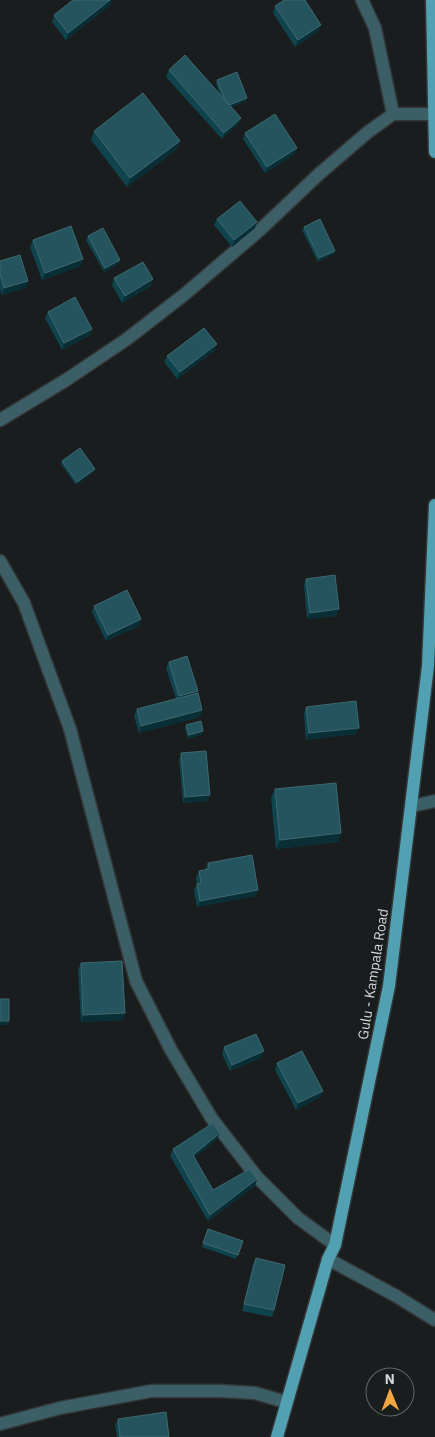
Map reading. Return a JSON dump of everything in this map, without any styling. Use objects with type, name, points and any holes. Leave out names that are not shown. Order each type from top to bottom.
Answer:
[{"type":"main road","points":[[432,0],[435,152]]},
{"type":"main road","name":"Gulu - Kampala Road","points":[[277,1437],[328,1258],[336,1245],[389,986],[428,666],[435,505]]},
{"type":"street","points":[[362,0],[375,28],[393,114]]},
{"type":"street","points":[[0,420],[66,380],[127,339],[185,294],[261,229],[319,174],[368,132],[393,114],[434,114]]},
{"type":"street","points":[[0,562],[24,603],[70,729],[136,981],[171,1050],[212,1119],[257,1177],[298,1218],[336,1245]]},
{"type":"street","points":[[411,806],[435,801]]},
{"type":"street","points":[[328,1258],[435,1320]]},
{"type":"street","points":[[0,1424],[69,1406],[151,1391],[246,1392],[286,1402]]},
{"type":"building","points":[[73,0],[110,0],[68,33],[54,15]]},
{"type":"building","points":[[284,0],[305,0],[321,25],[298,40],[275,6]]},
{"type":"building","points":[[185,55],[241,118],[224,133],[169,70]]},
{"type":"building","points":[[237,72],[247,98],[229,105],[217,80]]},
{"type":"building","points":[[143,93],[180,141],[130,178],[94,131]]},
{"type":"building","points":[[275,114],[297,148],[267,167],[245,133]]},
{"type":"building","points":[[240,201],[257,222],[234,240],[217,219]]},
{"type":"building","points":[[320,219],[335,251],[319,258],[304,227]]},
{"type":"building","points":[[71,226],[83,259],[45,273],[33,240]]},
{"type":"building","points":[[103,228],[120,260],[105,268],[88,236]]},
{"type":"building","points":[[20,255],[28,281],[4,288],[0,274],[0,261]]},
{"type":"building","points":[[143,262],[153,279],[125,296],[114,278]]},
{"type":"building","points":[[75,297],[92,329],[64,343],[48,312]]},
{"type":"building","points":[[204,328],[217,344],[180,372],[167,356]]},
{"type":"building","points":[[80,448],[95,469],[77,482],[62,461]]},
{"type":"building","points":[[335,575],[339,609],[310,613],[306,579]]},
{"type":"building","points":[[127,590],[141,619],[108,635],[94,606]]},
{"type":"building","points":[[187,656],[198,691],[179,696],[169,662]]},
{"type":"building","points":[[198,693],[202,710],[141,726],[137,709]]},
{"type":"building","points":[[356,701],[359,728],[309,733],[306,707]]},
{"type":"building","points":[[201,721],[203,731],[189,735],[186,725]]},
{"type":"building","points":[[206,751],[210,795],[185,797],[181,753]]},
{"type":"building","points":[[336,783],[341,833],[280,840],[275,789]]},
{"type":"building","points":[[252,855],[258,890],[200,901],[197,884],[201,883],[199,871],[209,869],[208,863]]},
{"type":"building","points":[[122,961],[125,1013],[83,1015],[81,963]]},
{"type":"building","points":[[0,999],[9,999],[9,1021],[0,1021]]},
{"type":"building","points":[[256,1034],[264,1051],[232,1065],[224,1047]]},
{"type":"building","points":[[302,1051],[323,1091],[298,1103],[277,1063]]},
{"type":"building","points":[[213,1123],[220,1133],[193,1155],[213,1190],[250,1169],[257,1179],[210,1215],[173,1149]]},
{"type":"building","points":[[208,1229],[243,1241],[238,1255],[203,1243]]},
{"type":"building","points":[[256,1258],[285,1265],[274,1310],[244,1304]]},
{"type":"building","points":[[166,1412],[169,1437],[120,1437],[118,1419]]}]
